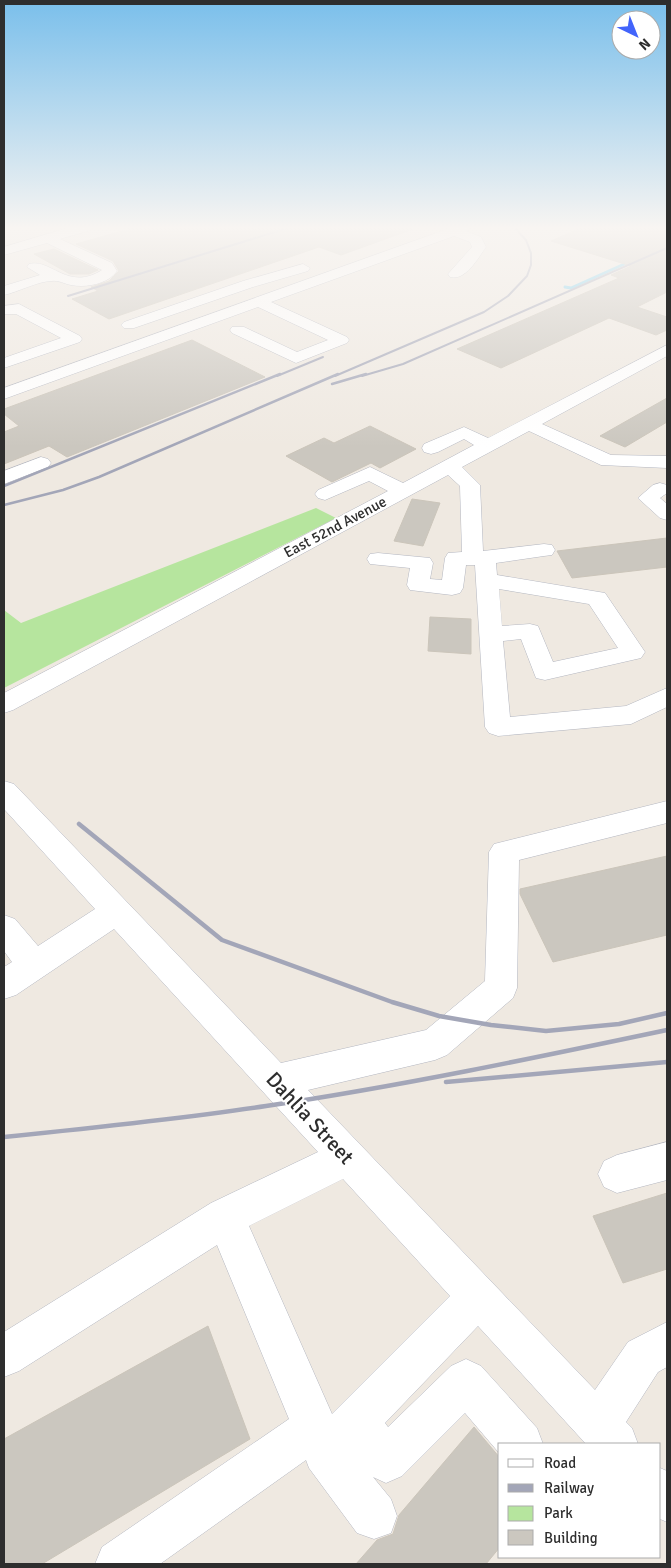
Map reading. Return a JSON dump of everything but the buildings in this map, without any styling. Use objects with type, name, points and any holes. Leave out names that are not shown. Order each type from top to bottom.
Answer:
[{"type":"street","points":[[129,325],[202,300]]},
{"type":"street","points":[[4,394],[263,300]]},
{"type":"street","points":[[258,302],[341,340],[296,358],[238,330],[283,314]]},
{"type":"street","points":[[4,310],[19,309],[74,339],[4,363]]},
{"type":"street","points":[[4,322],[28,314]]},
{"type":"street","points":[[159,315],[186,328]]},
{"type":"street","points":[[53,346],[85,364]]},
{"type":"street","name":"East 52nd Avenue","points":[[7,705],[667,350]]},
{"type":"street","points":[[528,424],[608,461],[667,463]]},
{"type":"street","points":[[430,448],[464,432],[488,445]]},
{"type":"street","points":[[4,478],[41,463]]},
{"type":"street","points":[[450,466],[470,485],[491,634],[498,727],[667,710]]},
{"type":"street","points":[[324,494],[370,473],[403,491]]},
{"type":"street","points":[[660,489],[648,498],[667,514]]},
{"type":"street","points":[[481,566],[544,550]]},
{"type":"street","points":[[378,559],[422,563],[418,585],[452,588],[456,558],[597,598],[633,652],[545,672],[530,631],[491,634]]},
{"type":"street","points":[[631,715],[667,697]]},
{"type":"street","name":"Dahlia Street","points":[[4,775],[12,799],[607,1434]]},
{"type":"street","points":[[276,1081],[436,1044],[501,988],[504,852],[667,812]]},
{"type":"street","points":[[4,985],[117,911]]},
{"type":"street","points":[[4,928],[34,966]]},
{"type":"street","points":[[4,1356],[225,1217],[346,1156]]},
{"type":"street","points":[[617,1174],[667,1161]]},
{"type":"street","points":[[225,1217],[374,1516]]},
{"type":"street","points":[[119,1564],[332,1433],[478,1297]]},
{"type":"street","points":[[607,1434],[642,1357],[667,1343]]},
{"type":"street","points":[[332,1433],[386,1460],[466,1381],[520,1443]]},
{"type":"green space","points":[[316,508],[336,518],[4,688],[4,610],[21,623]]},
{"type":"railway","points":[[335,376],[484,312],[502,300]]},
{"type":"railway","points":[[362,376],[403,364],[548,300]]},
{"type":"railway","points":[[277,376],[323,357]]},
{"type":"railway","points":[[4,486],[280,374]]},
{"type":"railway","points":[[4,505],[63,490],[99,477],[338,374]]},
{"type":"railway","points":[[332,384],[366,374]]},
{"type":"railway","points":[[79,824],[222,940],[392,1002],[439,1016],[491,1025],[546,1031],[619,1024],[667,1013]]},
{"type":"railway","points":[[4,1137],[233,1111],[367,1090],[667,1030]]},
{"type":"railway","points":[[446,1082],[667,1062]]}]
